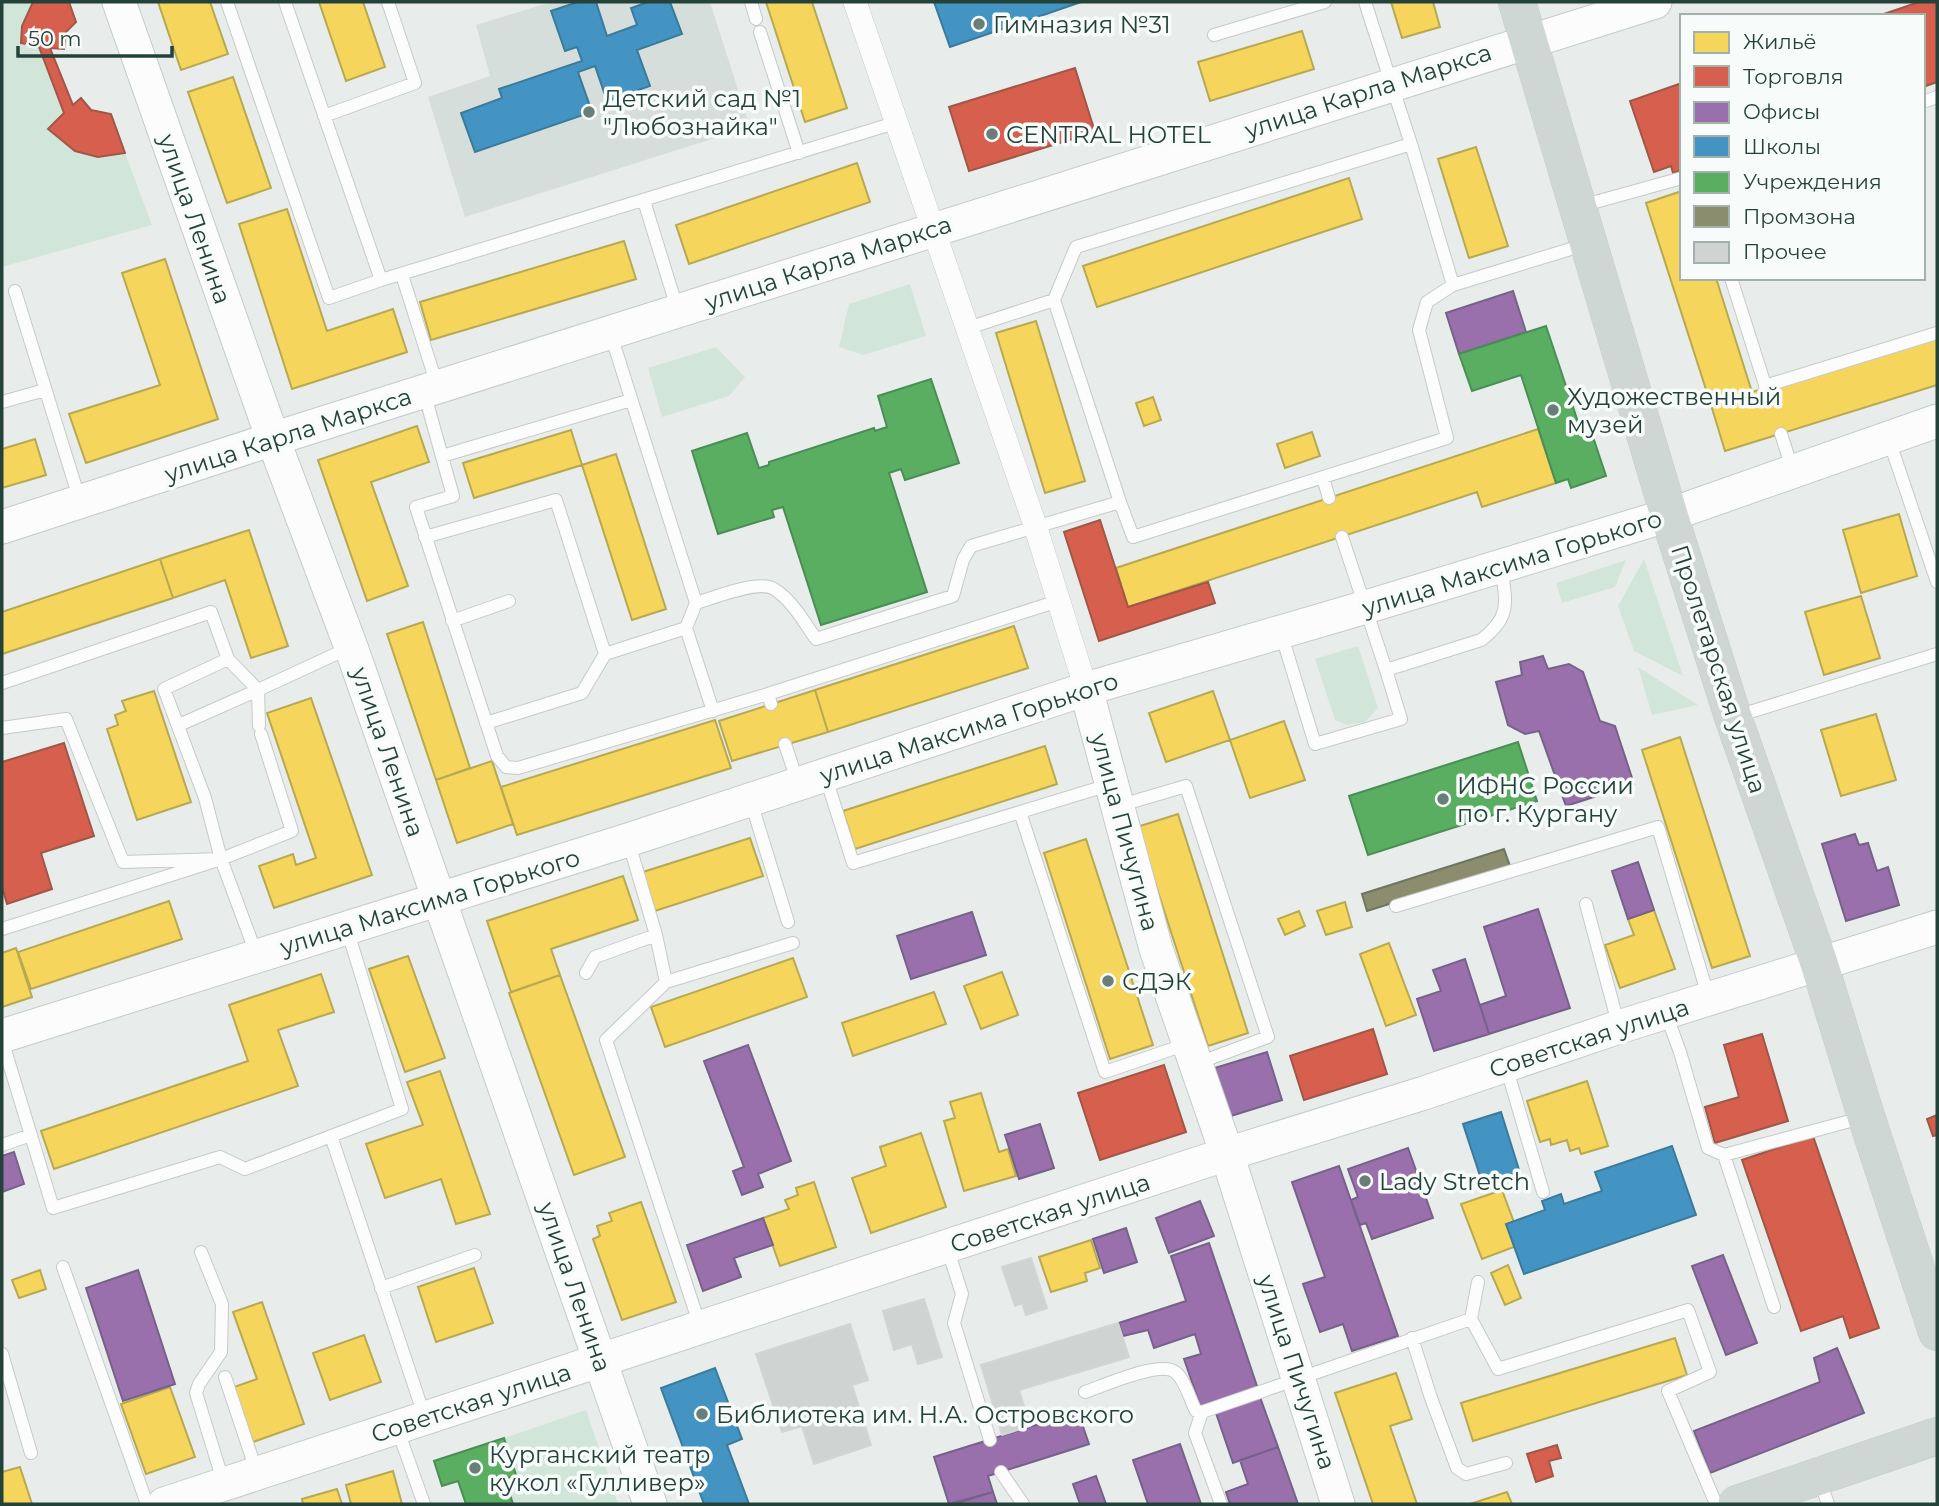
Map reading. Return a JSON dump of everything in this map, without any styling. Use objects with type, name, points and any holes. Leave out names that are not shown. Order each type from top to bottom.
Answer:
[{"type":"main road","name":"Пролетарская улица","points":[[1517,2],[1669,515],[1733,717],[1819,963],[1937,1332]]},
{"type":"main road","points":[[1737,1504],[1823,1491],[1937,1436]]},
{"type":"street","name":"улица Ленина","points":[[119,2],[273,439],[351,647],[650,1504]]},
{"type":"street","name":"улица Пичугина","points":[[855,2],[1035,525],[1086,689],[1156,949],[1227,1154],[1338,1504]]},
{"type":"street","name":"улица Карла Маркса","points":[[2,527],[1655,2]]},
{"type":"street","name":"улица Максима Горького","points":[[2,1038],[628,840],[1086,689],[1669,515],[1937,421]]},
{"type":"street","name":"Советская улица","points":[[164,1504],[1227,1154],[1937,926]]},
{"type":"lane","points":[[227,2],[329,298],[898,122]]},
{"type":"lane","points":[[285,2],[381,280]]},
{"type":"lane","points":[[324,116],[415,83],[388,2]]},
{"type":"lane","points":[[751,2],[799,153]]},
{"type":"lane","points":[[1214,35],[1325,2]]},
{"type":"lane","points":[[1365,2],[1453,285]]},
{"type":"lane","points":[[1411,144],[1076,247],[1054,300],[1133,537],[1447,438],[1419,330],[1427,302],[1453,285],[1588,244]]},
{"type":"lane","points":[[1577,207],[1680,179]]},
{"type":"lane","points":[[645,201],[678,311]]},
{"type":"lane","points":[[402,275],[431,389],[442,456],[453,496],[416,507],[497,756],[506,767],[518,768],[713,711],[770,699],[1058,601]]},
{"type":"lane","points":[[1732,280],[1765,387],[1937,333]]},
{"type":"lane","points":[[15,291],[80,502]]},
{"type":"lane","points":[[968,328],[1054,300]]},
{"type":"lane","points":[[610,332],[696,603],[686,628],[713,711]]},
{"type":"lane","points":[[2,402],[45,390]]},
{"type":"lane","points":[[442,456],[631,400]]},
{"type":"lane","points":[[1781,434],[1793,471]]},
{"type":"lane","points":[[1889,438],[1937,582]]},
{"type":"lane","points":[[1323,478],[1329,498]]},
{"type":"lane","points":[[425,537],[556,500],[605,654]]},
{"type":"lane","points":[[696,603],[752,586],[772,587],[788,601],[816,639],[953,596],[963,560],[971,546],[1120,502]]},
{"type":"lane","points":[[1281,632],[1315,744],[1401,719],[1342,537]]},
{"type":"lane","points":[[1386,670],[1481,640],[1493,631],[1504,618],[1506,600],[1500,566]]},
{"type":"lane","points":[[452,621],[509,601]]},
{"type":"lane","points":[[2,683],[211,612],[228,659],[258,691],[260,730],[292,831],[221,859],[2,929]]},
{"type":"lane","points":[[486,723],[582,693],[605,654],[686,628]]},
{"type":"lane","points":[[179,725],[351,647]]},
{"type":"lane","points":[[1733,717],[1937,654]]},
{"type":"lane","points":[[228,659],[164,689],[205,798],[221,859],[257,956]]},
{"type":"lane","points":[[2,728],[66,719],[123,862],[221,859]]},
{"type":"lane","points":[[785,744],[812,778],[853,863],[1020,812],[1186,786],[1268,1037],[1105,1072],[1020,812]]},
{"type":"lane","points":[[750,798],[789,922]]},
{"type":"lane","points":[[1396,906],[1658,827],[1709,999]]},
{"type":"lane","points":[[628,840],[656,935],[666,982]]},
{"type":"lane","points":[[1586,904],[1619,1027]]},
{"type":"lane","points":[[2,1038],[53,1208],[220,1157],[245,1168],[402,1110],[347,928]]},
{"type":"lane","points":[[586,973],[595,957],[656,935]]},
{"type":"lane","points":[[701,1328],[606,1040],[666,982],[793,943]]},
{"type":"lane","points":[[1666,1013],[1681,1052],[1708,1147],[1724,1155],[1866,1116]]},
{"type":"lane","points":[[1506,1065],[1544,1192]]},
{"type":"lane","points":[[2,1145],[31,1135]]},
{"type":"lane","points":[[331,1136],[381,1287],[411,1423],[424,1504]]},
{"type":"lane","points":[[1724,1155],[1774,1307]]},
{"type":"lane","points":[[947,1247],[962,1294],[954,1323],[990,1440]]},
{"type":"lane","points":[[201,1252],[222,1304],[221,1352],[199,1384],[196,1394],[224,1485]]},
{"type":"lane","points":[[381,1287],[475,1255]]},
{"type":"lane","points":[[63,1267],[147,1504]]},
{"type":"lane","points":[[1478,1282],[1471,1319],[1498,1369],[1688,1310],[1710,1372],[1668,1391],[1716,1504]]},
{"type":"lane","points":[[1085,1392],[1166,1367],[1177,1373],[1196,1411],[1202,1412],[1471,1319]]},
{"type":"lane","points":[[1412,1338],[1457,1468],[1466,1474],[1506,1463]]},
{"type":"lane","points":[[2,1354],[31,1453]]},
{"type":"lane","points":[[225,1377],[257,1474]]},
{"type":"lane","points":[[1202,1412],[1195,1433],[1221,1504]]},
{"type":"lane","points":[[1002,1472],[1023,1504]]},
{"type":"shaded area","name":"Детский cад №1 \"Любознайка\"","points":[[551,2],[710,2],[750,127],[465,217],[428,97],[490,76],[476,25]]},
{"type":"green space","points":[[2,2],[33,2],[22,26],[21,42],[39,47],[64,113],[48,129],[66,145],[83,153],[102,156],[125,153],[152,225],[2,267]]},
{"type":"green space","points":[[910,284],[926,336],[863,355],[839,347],[849,304]]},
{"type":"green space","points":[[716,347],[745,377],[729,396],[662,417],[648,368]]},
{"type":"green space","points":[[1644,559],[1683,676],[1634,651],[1618,606]]},
{"type":"green space","points":[[1626,560],[1615,587],[1562,603],[1556,583]]},
{"type":"green space","points":[[1358,646],[1378,708],[1365,722],[1347,725],[1335,720],[1315,659]]},
{"type":"green space","points":[[1638,667],[1698,705],[1652,715]]},
{"type":"green space","points":[[586,1410],[618,1504],[513,1504],[505,1479],[516,1475],[504,1438]]},
{"type":"building: Жильё","points":[[158,2],[210,2],[228,54],[181,70]]},
{"type":"building: Жильё","points":[[319,2],[363,2],[385,67],[346,81]]},
{"type":"building: Жильё","points":[[766,2],[812,2],[847,108],[805,122]]},
{"type":"building: Жильё","points":[[1391,2],[1433,2],[1440,27],[1402,38]]},
{"type":"building: Жильё","points":[[1302,31],[1314,69],[1210,101],[1198,62]]},
{"type":"building: Жильё","points":[[233,77],[271,188],[227,203],[188,92]]},
{"type":"building: Жильё","points":[[1476,147],[1508,246],[1469,258],[1438,159]]},
{"type":"building: Жильё","points":[[857,163],[870,202],[689,264],[676,225]]},
{"type":"building: Жильё","points":[[1349,178],[1362,219],[1097,307],[1083,266]]},
{"type":"building: Жильё","points":[[1680,192],[1680,280],[1717,280],[1752,392],[1711,405],[1646,203]]},
{"type":"building: Жильё","points":[[287,209],[327,331],[393,309],[407,352],[292,389],[239,224]]},
{"type":"building: Жильё","points":[[624,241],[636,279],[431,340],[420,302]]},
{"type":"building: Жильё","points":[[165,259],[218,419],[86,463],[69,414],[160,385],[122,273]]},
{"type":"building: Жильё","points":[[1036,321],[1085,481],[1045,493],[996,333]]},
{"type":"building: Жильё","points":[[1937,334],[1937,385],[1725,451],[1711,405]]},
{"type":"building: Жильё","points":[[1153,397],[1161,420],[1144,426],[1136,403]]},
{"type":"building: Жильё","points":[[417,426],[429,462],[371,482],[408,586],[367,601],[318,460]]},
{"type":"building: Жильё","points":[[1538,429],[1556,483],[1482,507],[1477,492],[1128,607],[1116,568]]},
{"type":"building: Жильё","points":[[571,430],[582,465],[474,498],[463,463]]},
{"type":"building: Жильё","points":[[1312,432],[1320,456],[1285,468],[1277,444]]},
{"type":"building: Жильё","points":[[35,439],[46,475],[2,488],[2,449]]},
{"type":"building: Жильё","points":[[616,454],[666,609],[632,620],[582,465]]},
{"type":"building: Жильё","points":[[1899,514],[1917,576],[1861,593],[1843,530]]},
{"type":"building: Жильё","points":[[249,530],[288,646],[251,658],[225,580],[173,598],[160,559]]},
{"type":"building: Жильё","points":[[160,559],[173,598],[2,654],[2,612]]},
{"type":"building: Жильё","points":[[1861,596],[1880,658],[1824,675],[1805,612]]},
{"type":"building: Жильё","points":[[423,622],[470,768],[436,780],[387,634]]},
{"type":"building: Жильё","points":[[1014,626],[1028,668],[828,732],[815,690]]},
{"type":"building: Жильё","points":[[815,690],[828,732],[732,761],[719,721]]},
{"type":"building: Жильё","points":[[154,691],[191,802],[137,820],[107,729],[118,725],[115,715],[126,711],[122,701]]},
{"type":"building: Жильё","points":[[1213,691],[1230,740],[1166,762],[1149,713]]},
{"type":"building: Жильё","points":[[311,698],[372,875],[274,908],[259,866],[293,854],[296,865],[316,858],[267,713]]},
{"type":"building: Жильё","points":[[1876,714],[1896,780],[1841,796],[1821,730]]},
{"type":"building: Жильё","points":[[715,720],[731,768],[517,835],[501,787]]},
{"type":"building: Жильё","points":[[1284,721],[1305,780],[1250,798],[1230,740]]},
{"type":"building: Жильё","points":[[1680,737],[1750,956],[1712,968],[1642,750]]},
{"type":"building: Жильё","points":[[1045,746],[1057,784],[855,849],[843,811]]},
{"type":"building: Жильё","points":[[492,761],[513,824],[457,843],[436,780]]},
{"type":"building: Жильё","points":[[1178,814],[1248,1033],[1208,1046],[1137,827]]},
{"type":"building: Жильё","points":[[750,838],[763,876],[655,911],[643,872]]},
{"type":"building: Жильё","points":[[1086,839],[1153,1045],[1110,1059],[1044,853]]},
{"type":"building: Жильё","points":[[623,876],[638,920],[551,949],[560,975],[511,992],[487,921]]},
{"type":"building: Жильё","points":[[169,901],[182,939],[31,989],[18,952]]},
{"type":"building: Жильё","points":[[1345,902],[1352,927],[1326,935],[1317,911]]},
{"type":"building: Жильё","points":[[1654,910],[1675,969],[1620,988],[1605,945],[1634,935],[1628,919]]},
{"type":"building: Жильё","points":[[1299,911],[1305,926],[1285,935],[1278,919]]},
{"type":"building: Жильё","points":[[1389,943],[1416,1015],[1386,1026],[1360,954]]},
{"type":"building: Жильё","points":[[16,948],[32,997],[2,1007],[2,953]]},
{"type":"building: Жильё","points":[[408,956],[445,1058],[405,1072],[369,969]]},
{"type":"building: Жильё","points":[[793,958],[807,997],[665,1047],[651,1007]]},
{"type":"building: Жильё","points":[[1002,972],[1018,1015],[981,1029],[964,986]]},
{"type":"building: Жильё","points":[[321,974],[334,1012],[278,1030],[298,1086],[54,1169],[41,1131],[248,1061],[229,1005]]},
{"type":"building: Жильё","points":[[560,975],[625,1157],[574,1175],[509,993]]},
{"type":"building: Жильё","points":[[934,992],[946,1024],[853,1056],[842,1023]]},
{"type":"building: Жильё","points":[[440,1071],[490,1214],[456,1224],[441,1179],[385,1198],[366,1144],[423,1125],[407,1082]]},
{"type":"building: Жильё","points":[[1587,1081],[1608,1146],[1581,1154],[1579,1148],[1570,1151],[1567,1140],[1551,1145],[1550,1139],[1540,1142],[1527,1101]]},
{"type":"building: Жильё","points":[[981,1093],[999,1152],[1008,1149],[1016,1176],[964,1191],[944,1121],[955,1118],[950,1102]]},
{"type":"building: Жильё","points":[[921,1133],[946,1207],[871,1233],[852,1178],[886,1166],[880,1147]]},
{"type":"building: Жильё","points":[[814,1182],[836,1247],[780,1266],[763,1218],[789,1209],[785,1200],[798,1195],[796,1188]]},
{"type":"building: Жильё","points":[[1502,1190],[1522,1244],[1482,1259],[1461,1204]]},
{"type":"building: Жильё","points":[[641,1202],[676,1302],[622,1320],[593,1239],[600,1236],[597,1226],[612,1221],[609,1213]]},
{"type":"building: Жильё","points":[[1091,1240],[1100,1268],[1085,1273],[1087,1281],[1051,1292],[1039,1257]]},
{"type":"building: Жильё","points":[[1508,1265],[1521,1298],[1505,1305],[1491,1273]]},
{"type":"building: Жильё","points":[[474,1268],[493,1323],[436,1342],[418,1287]]},
{"type":"building: Жильё","points":[[40,1270],[46,1289],[19,1298],[12,1280]]},
{"type":"building: Жильё","points":[[262,1302],[304,1424],[253,1442],[234,1387],[257,1379],[233,1312]]},
{"type":"building: Жильё","points":[[364,1335],[381,1382],[330,1400],[313,1353]]},
{"type":"building: Жильё","points":[[1675,1338],[1687,1375],[1473,1441],[1461,1403]]},
{"type":"building: Жильё","points":[[1396,1373],[1412,1419],[1390,1426],[1417,1504],[1373,1504],[1335,1393]]},
{"type":"building: Жильё","points":[[170,1387],[195,1457],[146,1474],[121,1404]]},
{"type":"building: Жильё","points":[[20,1467],[32,1504],[2,1504],[2,1472]]},
{"type":"building: Жильё","points":[[393,1471],[402,1504],[351,1504],[346,1485]]},
{"type":"building: Жильё","points":[[337,1489],[342,1504],[303,1504],[302,1499]]},
{"type":"building: Жильё","points":[[1507,1492],[1512,1504],[1470,1504]]},
{"type":"building: Торговля","points":[[33,2],[69,2],[76,22],[66,32],[64,49],[50,48],[73,105],[81,98],[91,110],[111,114],[125,153],[98,157],[75,151],[48,129],[64,113],[39,47],[21,43],[22,26]]},
{"type":"building: Торговля","points":[[1919,2],[1937,2],[1937,82],[1925,86],[1925,14],[1884,14]]},
{"type":"building: Торговля","points":[[1075,68],[1095,132],[969,171],[949,107]]},
{"type":"building: Торговля","points":[[1680,84],[1680,171],[1673,173],[1671,166],[1654,172],[1630,101]]},
{"type":"building: Торговля","points":[[1100,520],[1128,607],[1208,582],[1215,603],[1099,641],[1064,532]]},
{"type":"building: Торговля","points":[[64,743],[94,836],[41,853],[52,889],[7,904],[2,887],[2,762]]},
{"type":"building: Торговля","points":[[1373,1029],[1387,1074],[1304,1100],[1290,1056]]},
{"type":"building: Торговля","points":[[1762,1034],[1788,1121],[1715,1143],[1705,1107],[1739,1097],[1724,1045]]},
{"type":"building: Торговля","points":[[1164,1065],[1186,1132],[1100,1160],[1078,1093]]},
{"type":"building: Торговля","points":[[1937,1115],[1937,1135],[1933,1136],[1927,1119]]},
{"type":"building: Торговля","points":[[1813,1136],[1879,1328],[1850,1338],[1843,1316],[1801,1331],[1742,1160]]},
{"type":"building: Торговля","points":[[1557,1445],[1561,1458],[1549,1461],[1553,1476],[1536,1482],[1527,1454]]},
{"type":"building: Офисы","points":[[1513,291],[1526,332],[1459,354],[1446,313]]},
{"type":"building: Офисы","points":[[1543,656],[1548,669],[1569,664],[1583,672],[1600,721],[1615,726],[1634,784],[1566,806],[1539,731],[1525,734],[1508,725],[1496,682],[1522,675],[1520,662]]},
{"type":"building: Офисы","points":[[1855,834],[1859,845],[1868,843],[1877,871],[1888,867],[1899,905],[1846,921],[1822,844]]},
{"type":"building: Офисы","points":[[1638,862],[1654,910],[1628,919],[1612,871]]},
{"type":"building: Офисы","points":[[1538,909],[1570,1008],[1489,1034],[1480,1005],[1506,996],[1484,927]]},
{"type":"building: Офисы","points":[[972,912],[986,955],[911,979],[897,936]]},
{"type":"building: Офисы","points":[[1465,959],[1489,1034],[1434,1051],[1417,999],[1441,991],[1433,970]]},
{"type":"building: Офисы","points":[[748,1045],[791,1161],[758,1174],[763,1187],[742,1195],[733,1171],[744,1167],[704,1061]]},
{"type":"building: Офисы","points":[[1267,1052],[1282,1100],[1231,1116],[1215,1068]]},
{"type":"building: Офисы","points":[[1040,1124],[1054,1168],[1019,1179],[1005,1135]]},
{"type":"building: Офисы","points":[[1408,1148],[1433,1218],[1372,1239],[1366,1223],[1360,1225],[1351,1200],[1358,1197],[1348,1169]]},
{"type":"building: Офисы","points":[[14,1152],[24,1184],[2,1192],[2,1156]]},
{"type":"building: Офисы","points":[[1339,1166],[1398,1336],[1352,1351],[1343,1324],[1320,1332],[1303,1284],[1325,1277],[1292,1182]]},
{"type":"building: Офисы","points":[[1200,1201],[1214,1236],[1169,1253],[1156,1218]]},
{"type":"building: Офисы","points":[[763,1218],[773,1245],[734,1258],[741,1277],[703,1291],[687,1245]]},
{"type":"building: Офисы","points":[[1126,1228],[1137,1262],[1104,1273],[1093,1239]]},
{"type":"building: Офисы","points":[[1209,1243],[1258,1389],[1201,1408],[1184,1359],[1201,1354],[1195,1334],[1154,1348],[1148,1330],[1123,1336],[1119,1323],[1186,1301],[1171,1256]]},
{"type":"building: Офисы","points":[[1723,1255],[1757,1343],[1726,1355],[1692,1266]]},
{"type":"building: Офисы","points":[[138,1270],[175,1384],[123,1401],[86,1288]]},
{"type":"building: Офисы","points":[[1837,1348],[1864,1413],[1710,1473],[1694,1431],[1820,1382],[1814,1358]]},
{"type":"building: Офисы","points":[[1260,1397],[1278,1447],[1233,1463],[1216,1413]]},
{"type":"building: Офисы","points":[[1078,1412],[1089,1444],[988,1476],[993,1492],[949,1504],[934,1457]]},
{"type":"building: Офисы","points":[[1180,1444],[1201,1504],[1148,1504],[1133,1460]]},
{"type":"building: Офисы","points":[[1278,1447],[1298,1504],[1230,1504],[1226,1492],[1248,1484],[1240,1460]]},
{"type":"building: Офисы","points":[[1096,1476],[1106,1504],[1080,1504],[1073,1484]]},
{"type":"building: Офисы","points":[[993,1492],[997,1504],[954,1504]]},
{"type":"building: Школы","points":[[578,2],[596,2],[607,36],[637,25],[631,8],[648,2],[670,2],[682,34],[637,50],[650,86],[607,101],[595,66],[578,72],[592,112],[475,152],[461,113],[502,98],[499,89],[582,61],[577,47],[565,51],[551,11]]},
{"type":"building: Школы","name":"Гимназия №31","points":[[934,2],[1081,2],[950,47]]},
{"type":"building: Школы","points":[[1501,1112],[1521,1176],[1484,1188],[1463,1124]]},
{"type":"building: Школы","points":[[1672,1146],[1696,1215],[1524,1274],[1506,1224],[1545,1210],[1542,1201],[1561,1194],[1564,1204],[1602,1191],[1595,1172]]},
{"type":"building: Школы","name":"Библиотека им. Н.А. Островского","points":[[715,1368],[742,1439],[727,1445],[749,1504],[704,1504],[661,1388]]},
{"type":"building: Учреждения","name":"Художественный музей","points":[[1546,326],[1583,437],[1592,434],[1606,476],[1571,488],[1568,479],[1556,483],[1521,375],[1472,391],[1459,354]]},
{"type":"building: Учреждения","points":[[931,379],[959,463],[905,480],[901,469],[889,473],[927,592],[821,625],[783,507],[772,510],[774,517],[718,534],[692,451],[747,433],[759,468],[769,465],[769,462],[874,428],[875,431],[887,427],[878,396]]},
{"type":"building: Учреждения","name":"ИФНС России по г. Кургану","points":[[1518,742],[1537,801],[1368,855],[1349,796]]},
{"type":"building: Учреждения","name":"Курганский театр кукол «Гулливер»","points":[[504,1438],[516,1475],[505,1479],[513,1504],[466,1504],[458,1481],[442,1486],[434,1461]]},
{"type":"building: Промзона","points":[[1504,849],[1510,866],[1367,911],[1362,894]]},
{"type":"building: Прочее","points":[[1031,1258],[1047,1308],[1026,1315],[1022,1303],[1015,1306],[1002,1267]]},
{"type":"building: Прочее","points":[[924,1299],[942,1357],[918,1364],[912,1344],[894,1350],[883,1311]]},
{"type":"building: Прочее","points":[[1118,1323],[1129,1357],[1019,1390],[1030,1426],[1002,1435],[981,1365]]},
{"type":"building: Прочее","points":[[850,1324],[868,1380],[852,1385],[871,1445],[814,1464],[802,1426],[782,1432],[756,1354]]},
{"type":"place","name":"Гимназия №31","points":[[979,24]]},
{"type":"place","name":"Детский cад №1 \"Любознайка\"","points":[[589,112]]},
{"type":"place","name":"СENTRAL HOTEL","points":[[992,134]]},
{"type":"place","name":"Художественный музей","points":[[1553,410]]},
{"type":"place","name":"ИФНС России по г. Кургану","points":[[1443,799]]},
{"type":"place","name":"СДЭК","points":[[1108,981]]},
{"type":"place","name":"Lady Stretch","points":[[1365,1181]]},
{"type":"place","name":"Библиотека им. Н.А. Островского","points":[[702,1414]]},
{"type":"place","name":"Курганский театр кукол «Гулливер»","points":[[475,1468]]}]
